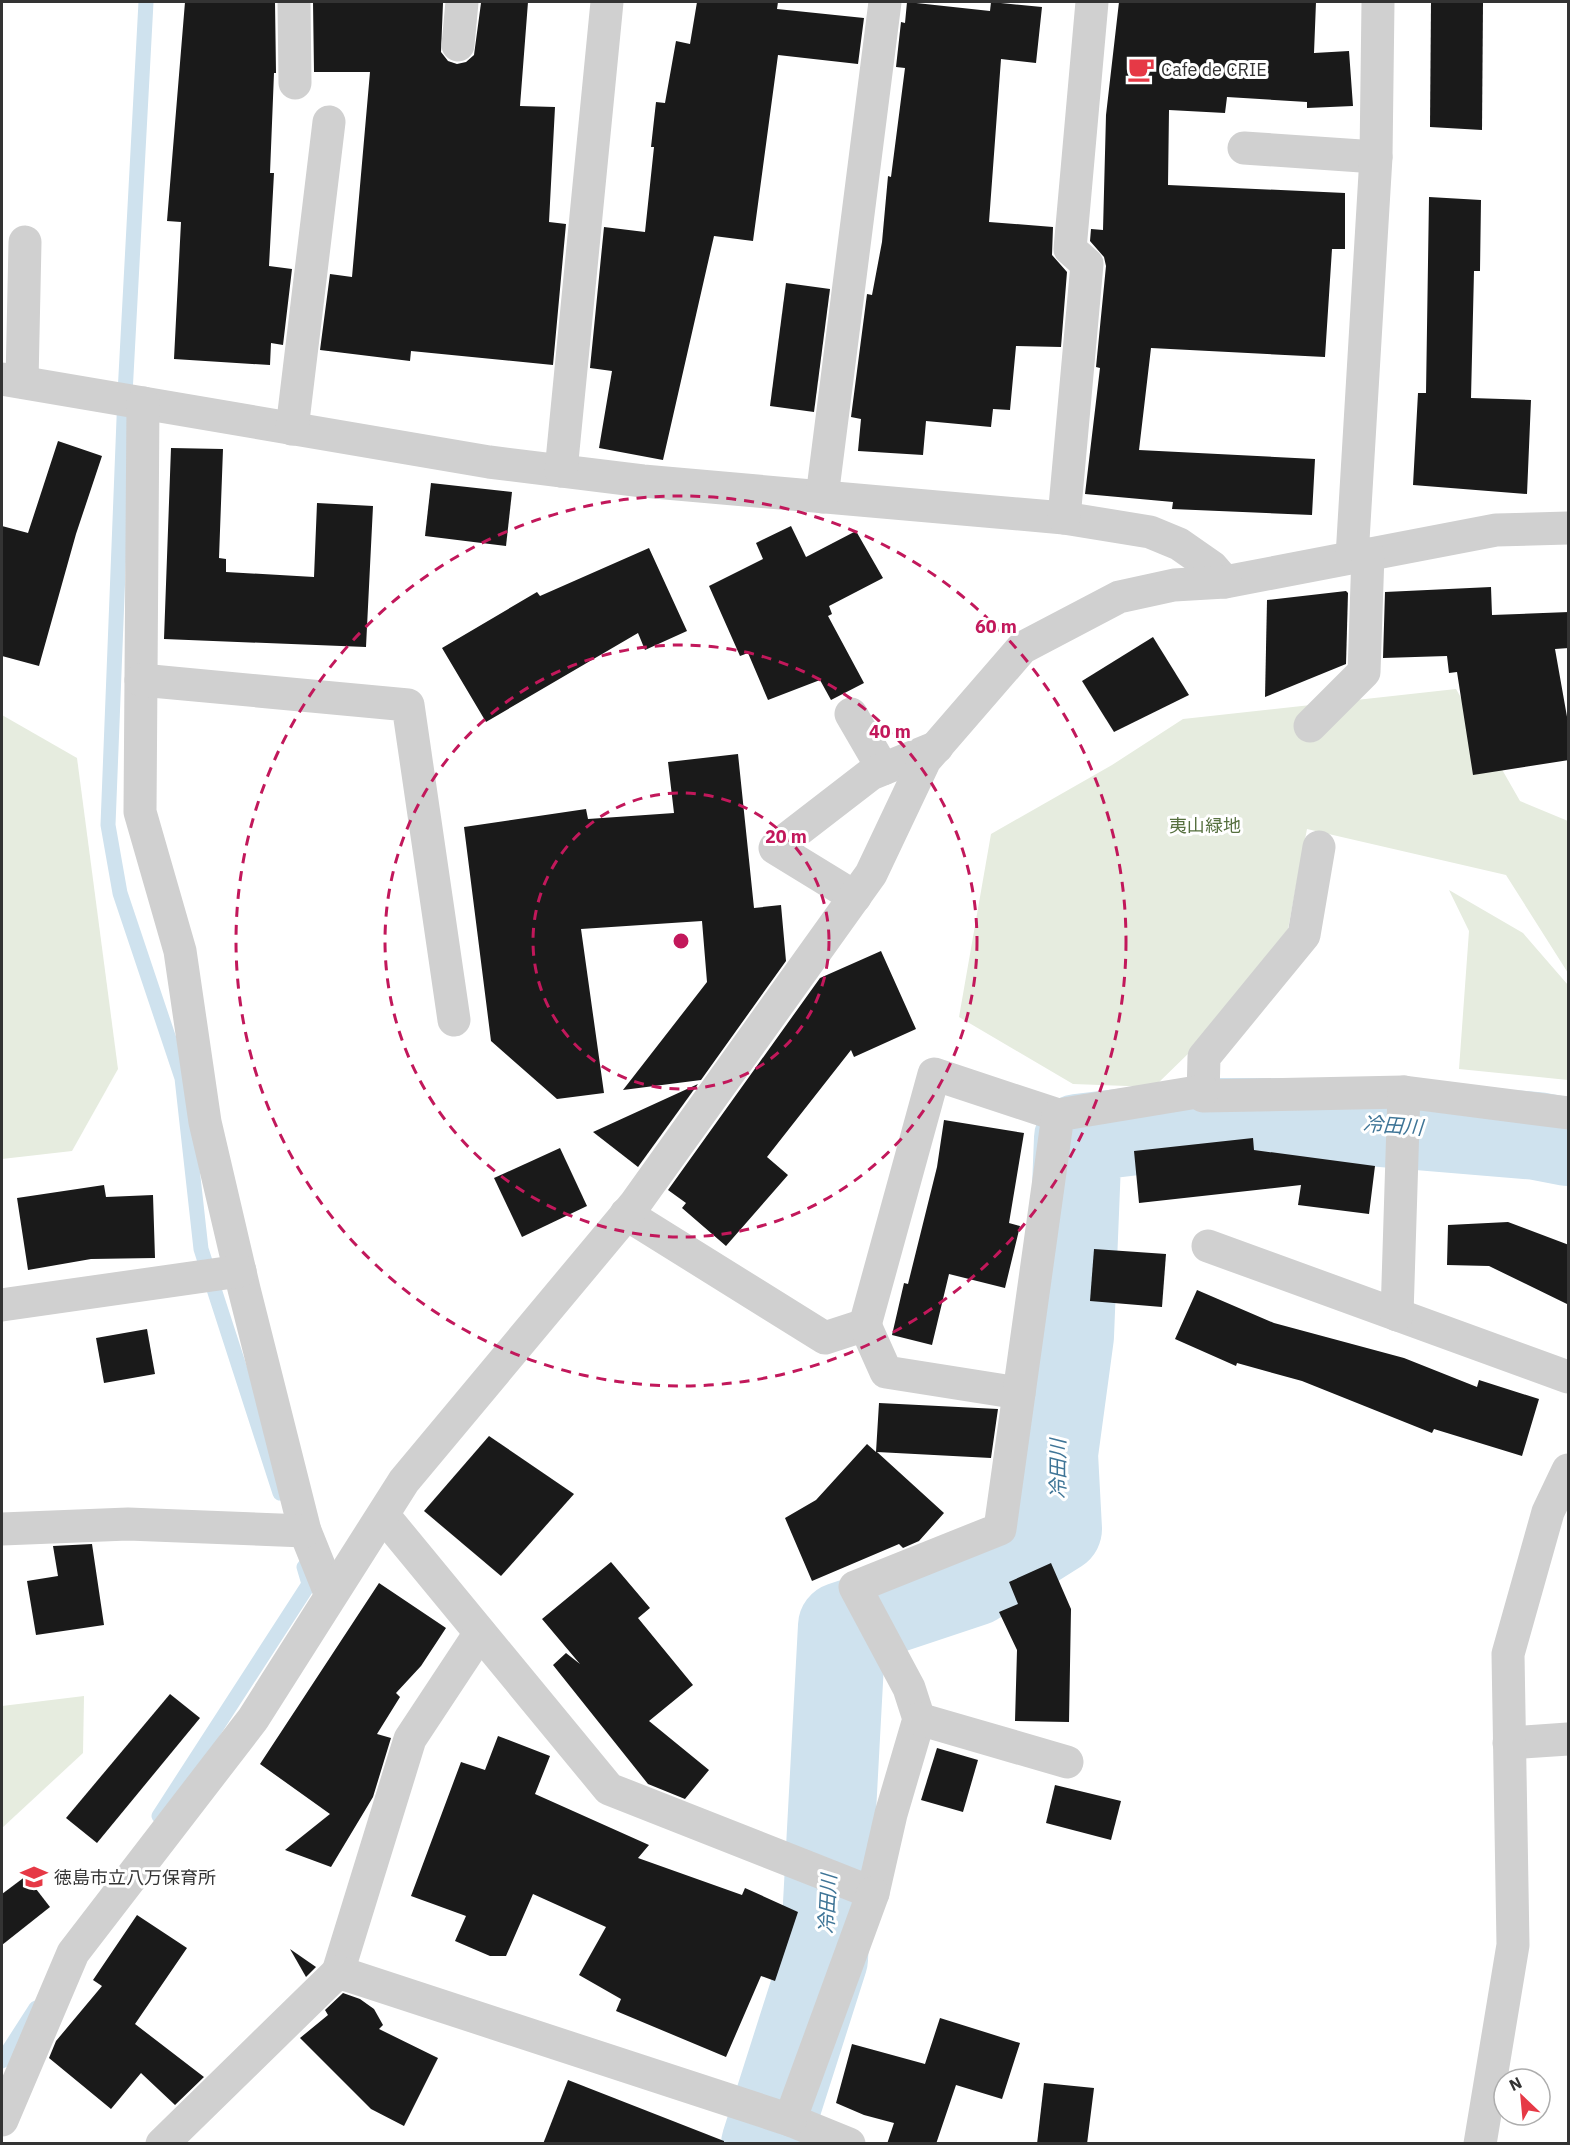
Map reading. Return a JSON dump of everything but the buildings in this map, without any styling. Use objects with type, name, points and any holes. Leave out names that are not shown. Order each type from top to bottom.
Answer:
[{"type":"street","points":[[294,2],[295,83]]},
{"type":"street","points":[[458,45],[462,2]]},
{"type":"street","points":[[561,471],[607,2]]},
{"type":"street","points":[[822,497],[885,2]]},
{"type":"street","points":[[1064,518],[1086,264],[1070,249],[1092,2]]},
{"type":"street","points":[[1310,726],[1364,672],[1360,556],[1376,157],[1378,2]]},
{"type":"street","points":[[292,429],[329,122]]},
{"type":"street","points":[[1244,148],[1376,157]]},
{"type":"street","points":[[25,242],[12,380],[489,462],[822,497],[1064,518],[1150,532],[1179,544],[1212,567],[1225,582]]},
{"type":"street","points":[[143,403],[140,812],[180,951],[205,1122],[240,1271],[305,1531],[330,1593]]},
{"type":"street","points":[[2,2120],[73,1953],[253,1719],[330,1593],[384,1516],[404,1481],[626,1214],[871,874],[925,760],[1022,648],[1119,597],[1174,585],[1225,582],[1496,530],[1569,528]]},
{"type":"street","points":[[141,680],[408,705],[454,1020]]},
{"type":"street","points":[[851,714],[883,769]]},
{"type":"street","points":[[855,897],[775,848],[871,774],[937,747]]},
{"type":"street","points":[[1319,847],[1304,935],[1204,1057],[1203,1096],[1404,1092],[1569,1113]]},
{"type":"street","points":[[1019,1393],[886,1372],[866,1325],[934,1074],[1058,1115],[1203,1091]]},
{"type":"street","points":[[1397,1315],[1404,1092]]},
{"type":"street","points":[[790,2120],[873,1893],[891,1814],[919,1719],[909,1688],[855,1587],[1000,1529],[1058,1115]]},
{"type":"street","points":[[626,1214],[825,1338],[866,1325]]},
{"type":"street","points":[[1208,1246],[1569,1377]]},
{"type":"street","points":[[2,1305],[240,1271]]},
{"type":"street","points":[[1480,2144],[1513,1945],[1508,1654],[1548,1512],[1569,1470]]},
{"type":"street","points":[[384,1516],[609,1789],[873,1893]]},
{"type":"street","points":[[2,1529],[128,1524],[305,1531]]},
{"type":"street","points":[[162,2144],[338,1972],[410,1739],[480,1633]]},
{"type":"street","points":[[919,1719],[1067,1762]]},
{"type":"street","points":[[1509,1743],[1569,1739]]},
{"type":"street","points":[[338,1972],[790,2120],[849,2144]]},
{"type":"green space","name":"夷山緑地","points":[[1456,689],[1520,801],[1568,821],[1568,973],[1506,875],[1307,829],[1288,929],[1193,1049],[1154,1087],[1073,1084],[959,1017],[991,834],[1112,765],[1183,719]]},
{"type":"green space","points":[[2,715],[77,758],[118,1069],[72,1151],[2,1159]]},
{"type":"green space","points":[[1449,890],[1523,933],[1568,985],[1568,1080],[1459,1069],[1469,931]]},
{"type":"green space","points":[[84,1696],[83,1753],[2,1828],[2,1706]]},
{"type":"waterway","points":[[146,2],[125,394],[108,825],[120,893],[182,1078],[201,1249],[280,1493]]},
{"type":"waterway","name":"冷田川","points":[[765,2144],[824,1959],[842,1626],[974,1582],[1058,1529],[1054,1454],[1070,1336],[1078,1138],[1211,1122],[1368,1122],[1537,1136],[1568,1142]]},
{"type":"waterway","points":[[159,1816],[309,1584],[304,1567]]},
{"type":"waterway","points":[[2,2061],[36,2008]]},
{"type":"place","name":"Cafe de CRIE","points":[[1141,69]]},
{"type":"place","name":"徳島市立八万保育所","points":[[34,1877]]}]
